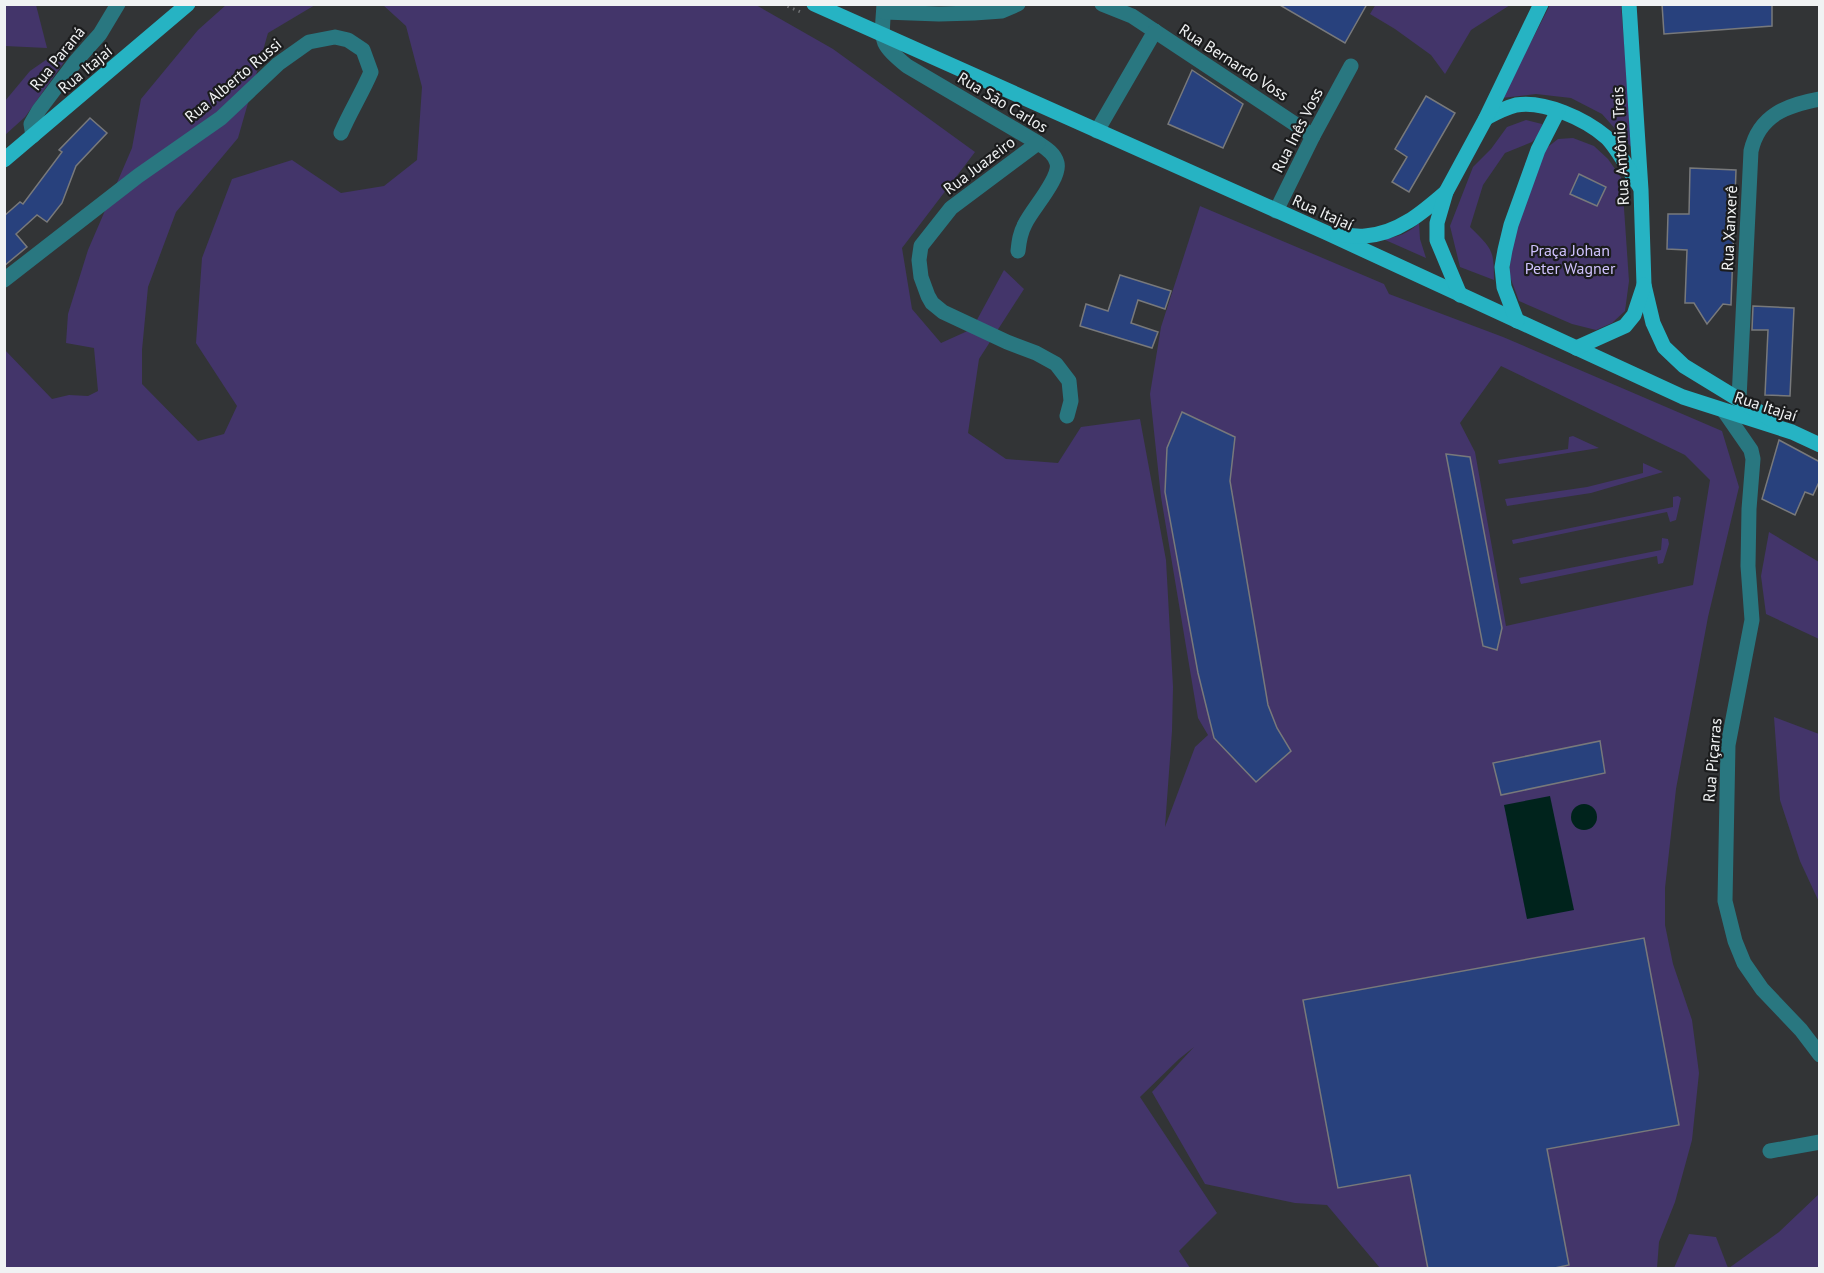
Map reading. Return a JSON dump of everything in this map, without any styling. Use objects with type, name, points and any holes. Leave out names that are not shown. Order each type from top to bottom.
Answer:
[{"type":"main road","name":"Rua Itajaí","points":[[4,160],[188,4]]},
{"type":"main road","name":"Rua Itajaí","points":[[814,4],[1327,233],[1683,397],[1792,432],[1820,445]]},
{"type":"main road","points":[[1460,295],[1437,240],[1437,223],[1446,192],[1486,118],[1541,4]]},
{"type":"main road","name":"Rua Antônio Treis","points":[[1629,4],[1641,190],[1644,285],[1653,323],[1664,347],[1684,366],[1792,432]]},
{"type":"main road","points":[[1486,118],[1516,105],[1537,105],[1582,119],[1608,138],[1641,190]]},
{"type":"main road","points":[[1518,321],[1504,287],[1502,267],[1505,250],[1511,225],[1538,150],[1558,111]]},
{"type":"main road","points":[[1327,233],[1366,236],[1396,229],[1419,215],[1446,192]]},
{"type":"main road","name":"Rua Antônio Treis","points":[[1576,348],[1625,326],[1634,315],[1644,285]]},
{"type":"street","name":"Rua Paraná","points":[[33,136],[32,124],[39,110],[76,61],[100,34],[118,4]]},
{"type":"street","points":[[881,34],[884,8],[939,14],[974,13],[1002,11],[1018,4]]},
{"type":"street","name":"Rua Bernardo Voss","points":[[1102,4],[1131,16],[1155,31],[1313,136]]},
{"type":"street","points":[[1097,131],[1155,31]]},
{"type":"street","name":"Rua São Carlos","points":[[881,34],[888,50],[907,66],[1052,153],[1057,164],[1056,174],[1019,236],[1018,251]]},
{"type":"street","name":"Rua Alberto Russi","points":[[4,280],[138,176],[221,118],[278,64],[309,42],[335,37],[348,40],[363,50],[371,72],[349,112],[341,133]]},
{"type":"street","name":"Rua Inês Voss","points":[[1276,211],[1351,66]]},
{"type":"street","name":"Rua Xanxerê","points":[[1739,399],[1753,140],[1768,119],[1781,110],[1798,103],[1820,99]]},
{"type":"street","name":"Rua Juazeiro","points":[[1038,143],[951,208],[921,246],[919,260],[921,277],[932,303],[943,312],[1056,364],[1069,381],[1071,401],[1067,416]]},
{"type":"street","name":"Rua Piçarras","points":[[1724,411],[1751,450],[1753,459],[1748,566],[1752,620],[1728,745],[1725,901],[1735,941],[1744,963],[1762,988],[1801,1030],[1820,1055]]},
{"type":"street","points":[[1770,1151],[1820,1142]]},
{"type":"green space","points":[[1376,4],[1510,5],[1471,30],[1445,74],[1431,55],[1370,14]]},
{"type":"green space","points":[[4,5],[36,5],[47,48],[5,46]]},
{"type":"green space","points":[[226,5],[315,5],[268,33],[238,138],[176,212],[148,287],[142,350],[142,384],[198,441],[224,434],[237,406],[196,343],[202,258],[232,179],[292,160],[341,193],[384,186],[417,160],[422,87],[406,26],[383,5],[756,5],[833,49],[975,152],[902,248],[912,309],[941,343],[972,329],[1004,270],[1024,289],[979,359],[968,433],[1006,459],[1058,463],[1081,427],[1140,419],[1166,560],[1173,687],[1165,827],[1195,747],[1208,735],[1198,718],[1161,497],[1150,394],[1161,327],[1200,206],[1384,284],[1389,294],[1503,337],[1722,431],[1739,487],[1708,617],[1676,789],[1665,888],[1665,925],[1673,964],[1692,1020],[1699,1073],[1692,1140],[1675,1202],[1659,1242],[1657,1268],[1550,1268],[1569,1265],[1547,1149],[1679,1125],[1644,938],[1303,1000],[1338,1188],[1410,1175],[1428,1268],[1380,1268],[1327,1205],[1295,1203],[1205,1184],[1152,1092],[1194,1047],[1140,1097],[1217,1213],[1179,1251],[1190,1268],[5,1268],[4,349],[52,399],[69,395],[88,396],[98,391],[94,348],[66,343],[68,314],[88,250],[132,148],[141,99],[198,30]],"holes":[[[1501,366],[1685,455],[1710,480],[1693,585],[1506,626],[1475,452],[1460,423]]]},
{"type":"green space","points":[[1550,5],[1621,5],[1633,149],[1602,114],[1571,98],[1536,94],[1502,98]]},
{"type":"green space","points":[[53,55],[67,58],[25,117],[5,135],[5,101],[30,71]]},
{"type":"green space","points":[[1526,120],[1542,124],[1540,134],[1532,142],[1505,153],[1483,185],[1470,227],[1490,250],[1494,280],[1460,267],[1450,226],[1473,167],[1491,149],[1507,127]]},
{"type":"green space","name":"Praça Johan Peter Wagner","points":[[1573,138],[1594,146],[1608,159],[1622,179],[1629,281],[1625,311],[1612,323],[1596,330],[1572,324],[1519,301],[1509,274],[1513,239],[1544,150],[1558,139]]},
{"type":"green space","points":[[1419,223],[1420,239],[1426,258],[1383,239],[1411,230]]},
{"type":"green space","points":[[1573,436],[1599,448],[1499,464],[1498,460],[1568,449],[1569,437]]},
{"type":"green space","points":[[1643,463],[1663,472],[1591,493],[1507,506],[1505,499],[1587,487],[1643,473]]},
{"type":"green space","points":[[1673,497],[1681,498],[1676,520],[1670,522],[1667,512],[1513,544],[1512,540],[1673,507]]},
{"type":"green space","points":[[1769,532],[1819,562],[1819,639],[1766,614],[1761,576]]},
{"type":"green space","points":[[1662,538],[1668,539],[1669,544],[1663,563],[1658,564],[1657,556],[1521,584],[1519,578],[1661,550]]},
{"type":"green space","points":[[1774,717],[1819,734],[1819,902],[1800,861],[1780,800]]},
{"type":"green space","points":[[1819,1194],[1819,1268],[1729,1268],[1779,1232]]},
{"type":"green space","points":[[1689,1234],[1716,1237],[1728,1268],[1674,1268]]},
{"type":"shaded area","points":[[1550,796],[1574,910],[1527,919],[1504,805]]},
{"type":"shaded area","points":[[1584,804],[1593,808],[1597,817],[1593,826],[1584,830],[1575,826],[1571,817],[1575,808]]},
{"type":"building","points":[[1278,4],[1367,4],[1345,43]]},
{"type":"building","points":[[1662,4],[1772,4],[1772,26],[1664,34]]},
{"type":"building","points":[[1192,70],[1243,104],[1223,148],[1168,124]]},
{"type":"building","points":[[1426,96],[1455,113],[1409,192],[1392,182],[1407,157],[1395,149]]},
{"type":"building","points":[[90,118],[107,133],[76,166],[62,203],[47,222],[37,215],[16,234],[27,247],[4,266],[4,216],[20,202],[23,204],[62,152],[59,150]]},
{"type":"building","points":[[1690,168],[1736,170],[1731,305],[1723,304],[1707,324],[1694,303],[1685,303],[1687,250],[1667,249],[1668,214],[1689,214]]},
{"type":"building","points":[[1579,174],[1606,187],[1597,206],[1570,194]]},
{"type":"building","points":[[1120,275],[1171,291],[1165,309],[1138,300],[1131,323],[1158,332],[1152,348],[1080,326],[1086,304],[1108,311]]},
{"type":"building","points":[[1753,306],[1794,308],[1790,396],[1765,395],[1768,330],[1752,330]]},
{"type":"building","points":[[1182,412],[1235,437],[1230,481],[1268,705],[1277,728],[1291,751],[1256,782],[1214,738],[1198,673],[1165,492],[1167,448]]},
{"type":"building","points":[[1779,440],[1820,462],[1820,480],[1813,495],[1805,492],[1795,515],[1762,499]]},
{"type":"building","points":[[1446,454],[1470,457],[1502,628],[1497,650],[1483,646]]},
{"type":"building","points":[[1600,741],[1605,773],[1501,795],[1493,763]]},
{"type":"building","points":[[1644,938],[1679,1125],[1547,1149],[1569,1265],[1550,1269],[1428,1269],[1410,1175],[1338,1188],[1303,1000]]}]
